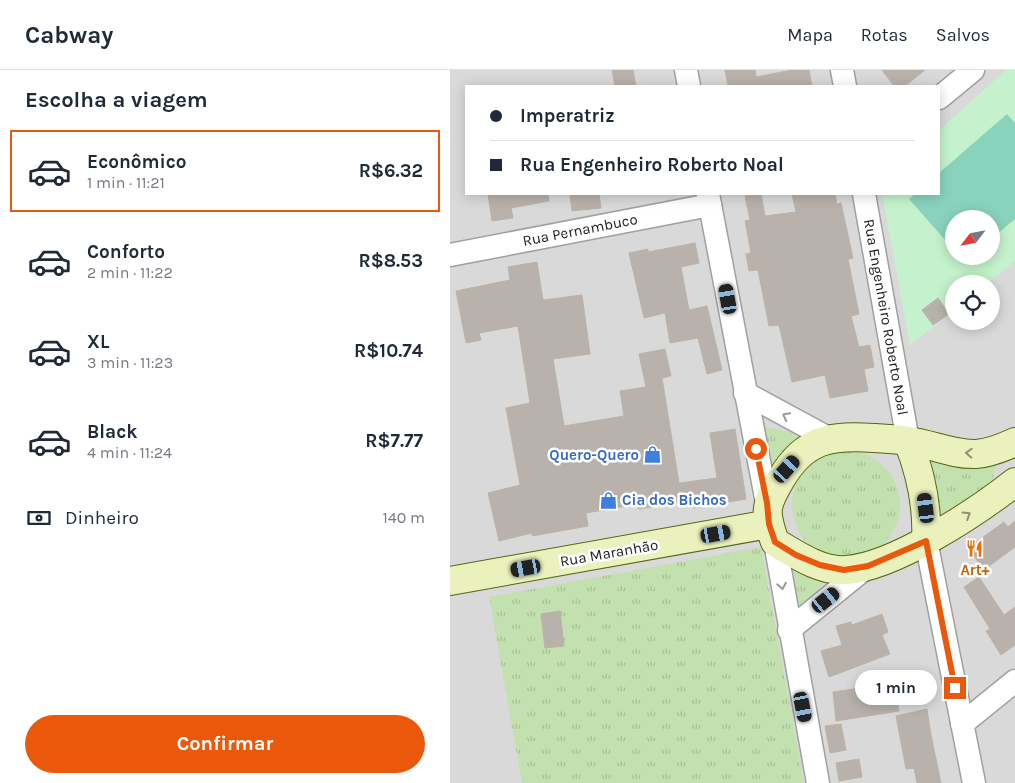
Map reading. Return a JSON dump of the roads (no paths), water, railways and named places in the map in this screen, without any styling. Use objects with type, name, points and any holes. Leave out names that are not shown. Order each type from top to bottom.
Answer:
[{"type":"main road","points":[[1015,442],[999,450],[975,454],[908,441],[846,436],[828,438],[804,449],[787,469],[770,523],[820,565],[844,570],[868,566],[926,541],[991,501],[1015,482]]},
{"type":"main road","points":[[908,441],[920,472],[927,523],[926,541]]},
{"type":"main road","name":"Rua Maranhão","points":[[450,581],[770,523]]},
{"type":"street","points":[[686,70],[689,85]]},
{"type":"street","points":[[842,70],[845,85]]},
{"type":"street","points":[[940,97],[973,70]]},
{"type":"street","name":"Rua Engenheiro Roberto Noal","points":[[864,195],[908,441]]},
{"type":"street","points":[[709,199],[818,783]]},
{"type":"street","name":"Rua Pernambuco","points":[[450,255],[709,199]]},
{"type":"street","points":[[745,393],[828,438]]},
{"type":"street","points":[[926,541],[974,783]]},
{"type":"street","points":[[789,630],[868,566]]},
{"type":"street","points":[[962,724],[1015,681]]},
{"type":"place","name":"Quero-Quero","points":[[653,455]]},
{"type":"place","name":"Cia dos Bichos","points":[[608,500]]},
{"type":"place","name":"Art+","points":[[975,549]]}]
